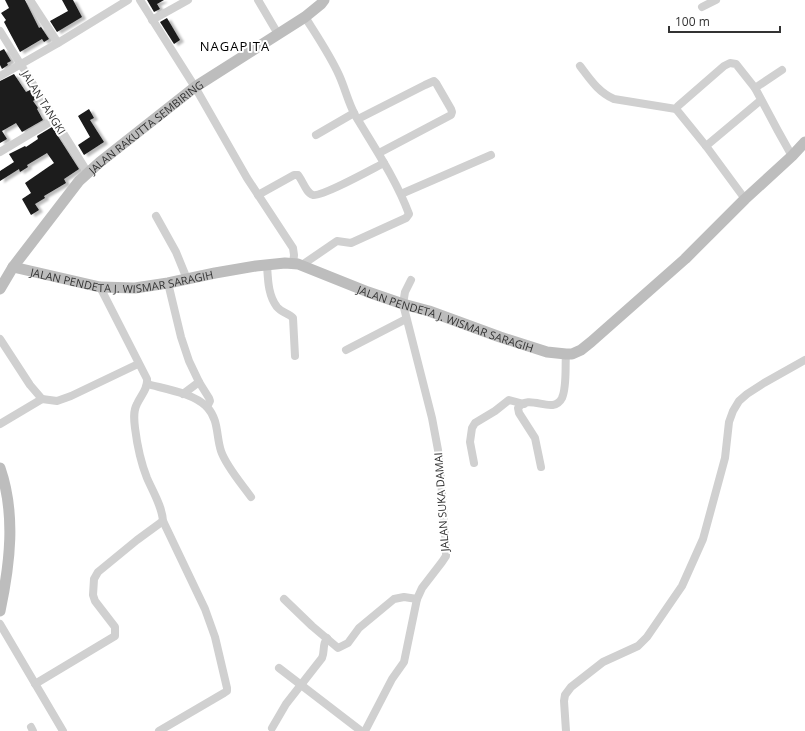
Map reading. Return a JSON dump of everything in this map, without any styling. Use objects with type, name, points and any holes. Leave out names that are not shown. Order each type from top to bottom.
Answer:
[{"type":"street","points":[[30,0],[58,43]]},
{"type":"street","points":[[0,76],[58,43],[128,0]]},
{"type":"street","points":[[140,0],[195,87],[258,195],[293,248],[298,264],[337,242],[351,243],[406,218],[409,214],[401,194],[379,153],[356,116],[334,64],[305,17]]},
{"type":"street","points":[[152,20],[188,0]]},
{"type":"street","points":[[258,0],[278,34]]},
{"type":"street","name":"JALAN RAKUTTA SEMBIRING","points":[[1,286],[13,267],[80,181],[100,162],[195,87],[305,17],[324,0]]},
{"type":"street","points":[[702,7],[716,0]]},
{"type":"street","name":"JALAN TANGKI","points":[[0,30],[88,173]]},
{"type":"street","points":[[676,109],[724,66],[730,63],[736,64],[755,88],[792,156]]},
{"type":"street","points":[[580,66],[595,87],[606,96],[614,99],[676,109],[706,146],[745,199]]},
{"type":"street","points":[[755,88],[782,70]]},
{"type":"street","points":[[316,135],[434,81],[451,109],[451,115],[379,153]]},
{"type":"street","points":[[706,146],[761,100]]},
{"type":"street","points":[[0,152],[55,119]]},
{"type":"street","name":"JALAN PENDETA J. WISMAR SARAGIH","points":[[13,267],[100,287],[135,288],[267,265],[298,264],[368,292],[429,311],[500,337],[547,352],[572,354],[581,350],[596,338],[685,259],[805,142]]},
{"type":"street","points":[[401,194],[491,155]]},
{"type":"street","points":[[258,195],[294,175],[298,175],[309,192],[316,195],[328,191],[384,163]]},
{"type":"street","points":[[156,216],[176,252],[186,279]]},
{"type":"street","points":[[267,265],[269,290],[272,299],[277,307],[293,318],[295,356]]},
{"type":"street","points":[[404,304],[405,292],[411,280]]},
{"type":"street","points":[[168,283],[181,337],[199,382],[210,401],[207,407]]},
{"type":"street","points":[[100,287],[147,379],[147,384],[134,410],[135,428],[147,476],[162,510],[163,521],[205,610],[215,637],[227,688],[227,691],[224,693],[159,731]]},
{"type":"street","name":"JALAN SUKA DAMAI","points":[[365,731],[392,679],[404,662],[417,599],[422,588],[446,556],[438,450],[418,363],[406,319],[404,304]]},
{"type":"street","points":[[346,350],[406,319]]},
{"type":"street","points":[[0,339],[30,385],[42,399]]},
{"type":"street","points":[[541,467],[535,438],[519,413],[518,408],[528,402],[556,405],[559,402],[564,389],[566,354]]},
{"type":"street","points":[[566,731],[564,702],[565,695],[571,687],[603,662],[638,646],[647,638],[682,586],[703,539],[725,458],[729,422],[739,401],[764,383],[805,360]]},
{"type":"street","points":[[0,424],[42,399],[57,401],[71,396],[138,364]]},
{"type":"street","points":[[183,394],[199,382]]},
{"type":"street","points":[[147,384],[189,396],[207,407],[216,424],[220,451],[251,497]]},
{"type":"street","points":[[474,464],[470,433],[475,423],[495,411],[509,400],[524,404]]},
{"type":"street","points":[[0,468],[9,505],[10,520],[4,551],[7,571],[0,611]]},
{"type":"street","points":[[35,684],[115,636],[115,627],[95,602],[93,595],[94,579],[98,572],[163,521]]},
{"type":"street","points":[[284,599],[307,622],[338,648],[348,643],[359,628],[394,599],[404,597],[417,599]]},
{"type":"street","points":[[0,624],[63,731]]},
{"type":"street","points":[[272,728],[301,684],[322,658],[324,651],[323,644],[327,638]]},
{"type":"street","points":[[279,668],[361,731]]},
{"type":"building","points":[[5,0],[25,0],[39,28],[41,27],[49,39],[44,42],[42,39],[20,52],[4,22],[6,20],[1,13],[9,8]]},
{"type":"building","points":[[62,0],[73,0],[82,17],[57,32],[50,21],[68,11]]},
{"type":"building","points":[[147,0],[164,0],[157,4],[160,9],[154,12]]},
{"type":"building","points":[[167,18],[180,40],[174,44],[160,22]]},
{"type":"building","points":[[4,49],[11,61],[2,69],[0,65],[0,51]]},
{"type":"building","points":[[14,74],[26,92],[30,90],[36,99],[33,101],[43,120],[22,132],[16,123],[2,131],[7,139],[0,143],[0,81]]},
{"type":"building","points":[[89,109],[94,118],[90,120],[104,142],[84,155],[78,145],[90,137],[78,116]]},
{"type":"building","points":[[52,127],[79,169],[64,179],[66,183],[44,196],[45,198],[35,204],[39,210],[31,215],[22,199],[31,193],[25,183],[54,163],[47,153],[27,165],[28,167],[20,172],[19,169],[0,181],[0,171],[14,162],[9,154],[25,146],[26,147],[38,139],[37,136]]},
{"type":"district","name":"NAGAPITA","points":[[235,46]]}]
